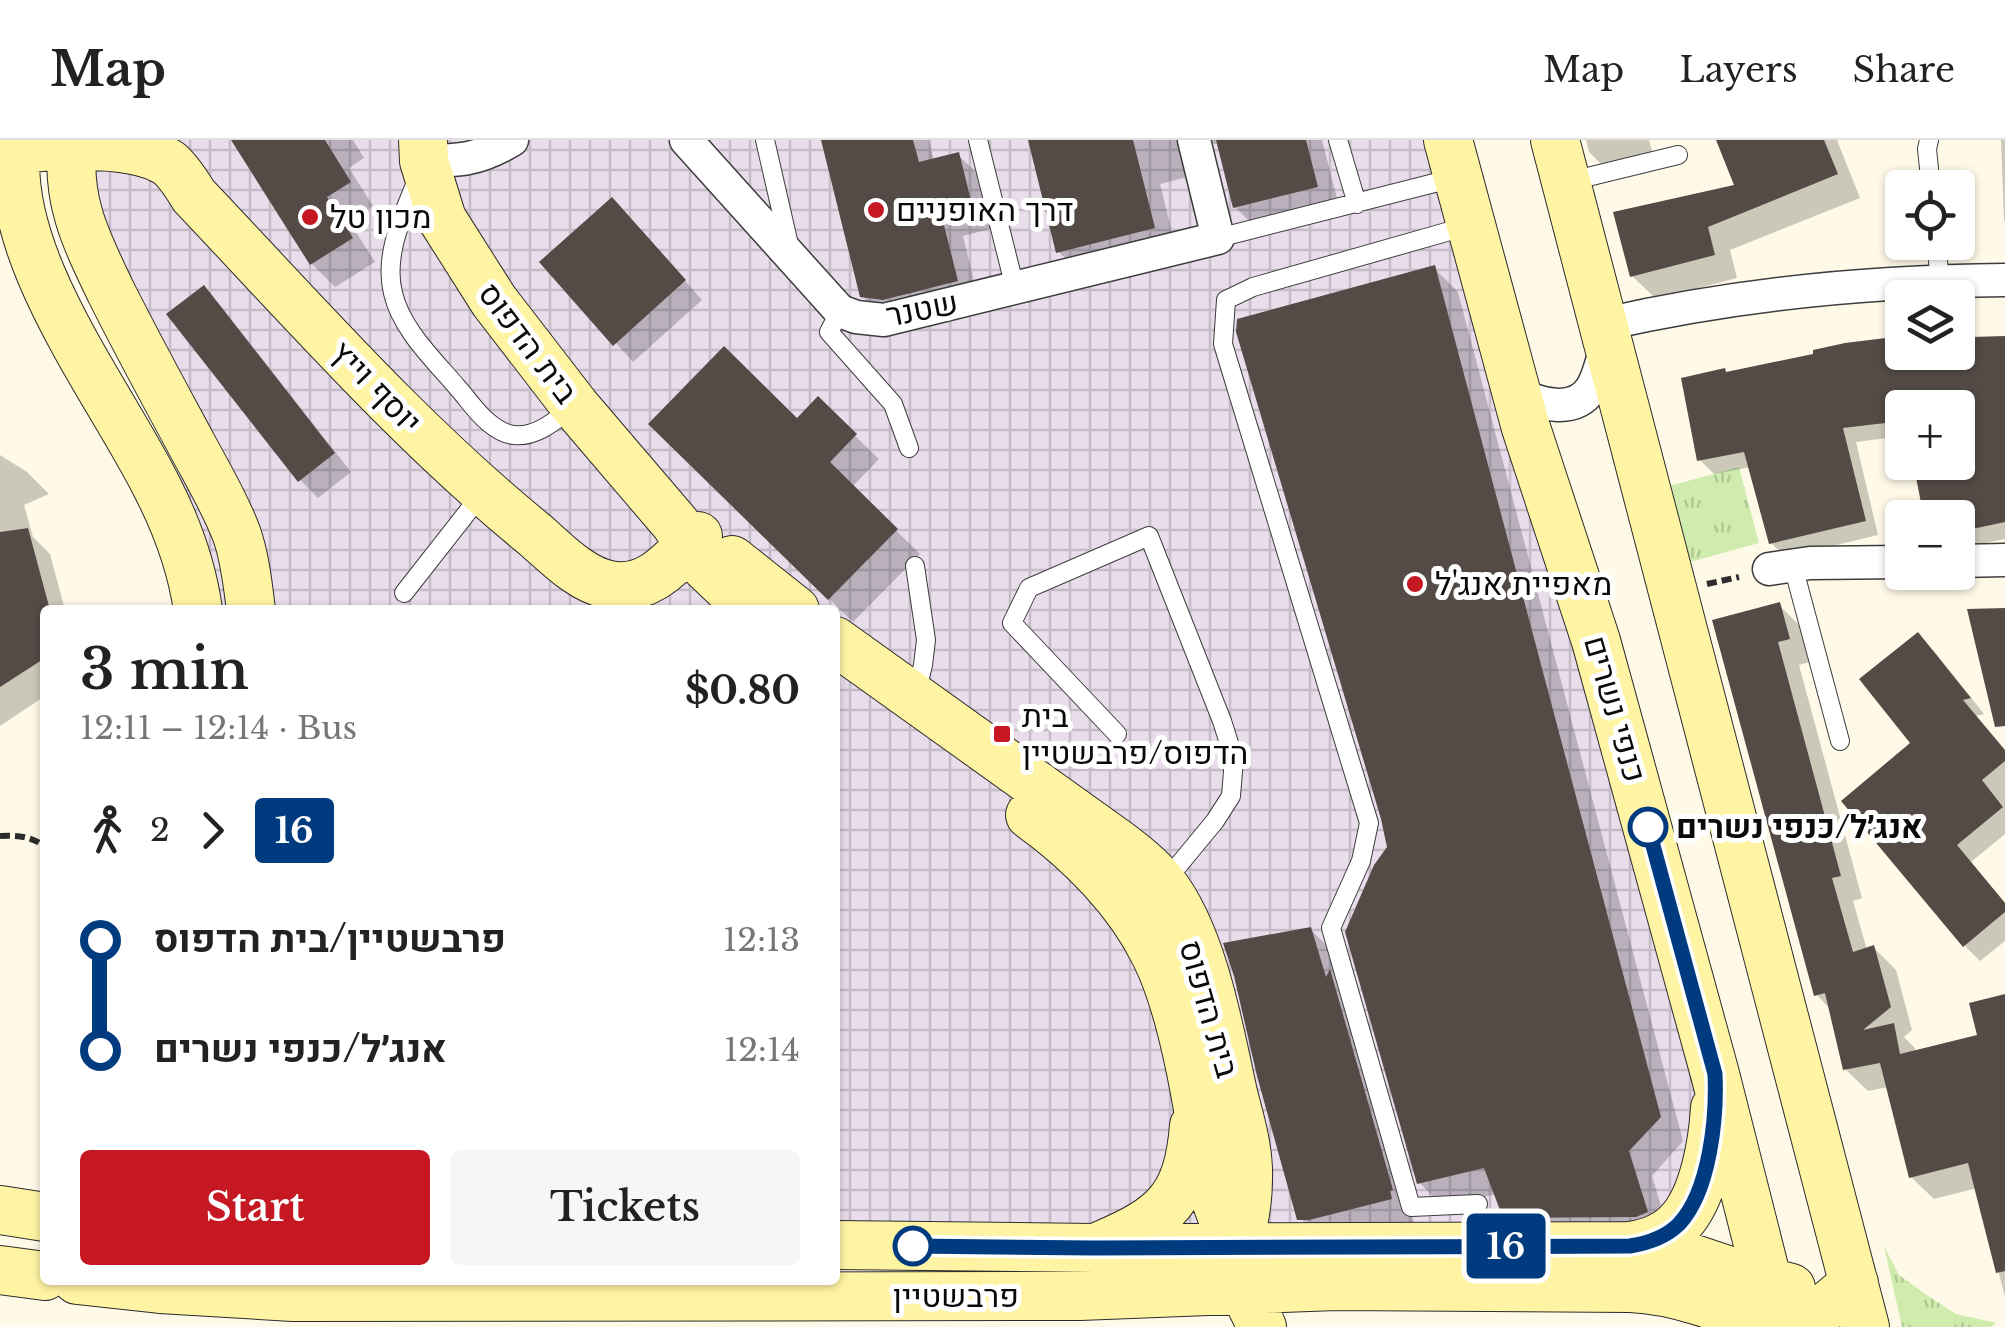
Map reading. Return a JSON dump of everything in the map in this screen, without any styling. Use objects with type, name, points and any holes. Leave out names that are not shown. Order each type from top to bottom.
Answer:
[{"type":"street","points":[[424,150],[472,140]]},
{"type":"street","points":[[424,150],[472,159],[512,140]]},
{"type":"street","name":"שטנר","points":[[686,140],[840,311],[856,318],[884,320],[1218,238]]},
{"type":"street","points":[[1194,140],[1218,238]]},
{"type":"street","points":[[16,144],[17,204],[24,233],[79,352],[169,512],[187,561],[197,605]]},
{"type":"street","name":"יוסף וייץ","points":[[16,144],[72,150],[110,144],[149,145],[408,421],[571,564],[604,573],[618,570],[687,535]]},
{"type":"street","points":[[72,150],[75,207],[87,242],[237,536],[250,605]]},
{"type":"street","name":"יוסף וייץ","points":[[72,150],[107,171],[158,176],[194,196]]},
{"type":"street","name":"בית הדפוס","points":[[424,150],[442,219],[494,301],[575,406],[687,535],[704,565],[746,605]]},
{"type":"street","name":"כנפי נשרים","points":[[1453,158],[1531,444],[1596,640],[1775,1310]]},
{"type":"street","points":[[1561,161],[1617,328],[1850,1311],[1802,1319],[1775,1310]]},
{"type":"street","points":[[1975,280],[2005,280]]},
{"type":"street","points":[[1516,392],[1546,404],[1578,401],[1594,385],[1617,328],[1718,301],[1885,284]]},
{"type":"street","name":"בית הדפוס","points":[[687,535],[788,605]]},
{"type":"street","points":[[1975,561],[2005,560]]},
{"type":"street","points":[[1781,567],[1885,563]]},
{"type":"street","name":"בית הדפוס","points":[[840,645],[1116,842],[1163,885],[1201,962],[1248,1156],[1234,1290]]},
{"type":"street","name":"בית הדפוס","points":[[840,680],[1052,830],[1100,876],[1130,912],[1157,957],[1175,1007],[1210,1180],[1223,1220],[1234,1290]]},
{"type":"street","points":[[1630,1246],[1665,1235],[1690,1208],[1712,1138],[1715,1074]]},
{"type":"street","points":[[1094,1248],[1144,1225],[1172,1200],[1188,1160],[1196,1097]]},
{"type":"street","points":[[1234,1290],[1296,1312],[1334,1266],[1260,1177],[1248,1156]]},
{"type":"street","points":[[0,1210],[40,1216]]},
{"type":"street","name":"פרבשטיין","points":[[840,1245],[1094,1248],[1234,1290]]},
{"type":"street","name":"פרבשטיין","points":[[228,1285],[293,1297],[1080,1296],[1234,1290],[1334,1266],[1630,1246],[1676,1253],[1775,1310]]},
{"type":"street","name":"פרבשטיין","points":[[1334,1266],[1640,1288],[1677,1294],[1753,1318],[1775,1310]]},
{"type":"street","points":[[0,1270],[40,1275]]},
{"type":"lane","name":"שטנר","points":[[765,140],[792,259]]},
{"type":"lane","points":[[978,140],[1015,288]]},
{"type":"lane","points":[[1338,140],[1357,204]]},
{"type":"lane","points":[[1928,140],[1929,170]]},
{"type":"lane","points":[[424,150],[399,224],[392,260],[392,293],[407,324],[486,421],[502,432],[517,436],[532,433],[575,406]]},
{"type":"lane","points":[[1561,161],[1678,155]]},
{"type":"lane","points":[[1218,238],[1357,204],[1453,158]]},
{"type":"lane","points":[[1471,225],[1253,288],[1226,300],[1223,344],[1369,823],[1361,862],[1331,928],[1410,1206],[1478,1204]]},
{"type":"lane","points":[[1938,260],[1940,280]]},
{"type":"lane","points":[[840,311],[829,332],[892,404],[909,448]]},
{"type":"lane","points":[[404,593],[484,491]]},
{"type":"lane","points":[[1117,734],[1012,623],[1030,588],[1149,536],[1234,760],[1230,796],[1215,821],[1163,885]]},
{"type":"lane","points":[[914,699],[924,665],[926,640],[915,566]]},
{"type":"lane","points":[[1781,567],[1840,741]]},
{"type":"path","points":[[1706,585],[1781,567]]},
{"type":"path","points":[[0,836],[16,835],[40,842]]},
{"type":"shaded area","points":[[83,140],[1474,140],[1714,1052],[1682,1223],[840,1229],[840,605],[176,605],[183,516],[180,454],[79,154]]},
{"type":"green space","points":[[1739,467],[1759,543],[1690,562],[1669,486]]},
{"type":"green space","points":[[1884,1246],[1899,1275],[1928,1296],[1956,1314],[1997,1323],[1990,1327],[1902,1327]]},
{"type":"building","name":"מכון טל","points":[[231,140],[325,140],[351,182],[327,197],[353,238],[310,265]]},
{"type":"building","points":[[821,140],[913,140],[919,162],[959,152],[972,205],[941,213],[958,281],[883,300],[860,297]]},
{"type":"building","points":[[1028,140],[1133,140],[1155,228],[1056,253]]},
{"type":"building","points":[[1216,140],[1306,140],[1318,187],[1233,208]]},
{"type":"building","points":[[1716,140],[1824,140],[1838,174],[1708,227],[1715,255],[1630,277],[1613,212],[1734,185]]},
{"type":"building","points":[[612,197],[686,280],[613,346],[539,262]]},
{"type":"building","name":"מאפיית אנג'ל","points":[[1435,265],[1661,1117],[1629,1151],[1648,1212],[1636,1217],[1503,1218],[1484,1168],[1417,1184],[1345,932],[1374,865],[1387,847],[1236,332],[1237,319]]},
{"type":"building","points":[[204,285],[335,453],[298,482],[166,314]]},
{"type":"building","points":[[2005,336],[2005,522],[1975,528],[1975,500],[1920,500],[1917,480],[1975,480],[1975,390],[1885,390],[1885,423],[1843,428],[1866,521],[1769,544],[1744,452],[1697,461],[1681,378],[1813,354],[1813,350],[1885,338],[1885,370],[1975,370],[1975,337]]},
{"type":"building","points":[[724,346],[797,418],[818,396],[857,434],[830,462],[898,529],[828,600],[648,424]]},
{"type":"building","points":[[28,528],[49,605],[40,605],[40,661],[0,687],[0,532]]},
{"type":"building","points":[[1780,602],[1790,639],[1778,642],[1841,876],[1832,878],[1853,952],[1874,945],[1891,1007],[1863,1030],[1894,1023],[1900,1054],[1977,1035],[1969,1003],[2005,994],[2005,1271],[1996,1273],[1968,1163],[1909,1178],[1880,1063],[1843,1070],[1825,993],[1814,996],[1712,620]]},
{"type":"building","points":[[2005,608],[2005,726],[1995,727],[1967,609]]},
{"type":"building","points":[[1918,632],[1971,698],[1963,700],[2005,750],[2005,761],[1982,780],[2003,807],[1957,845],[2005,903],[2005,912],[1963,947],[1841,801],[1910,743],[1859,679]]},
{"type":"building","points":[[1311,927],[1326,977],[1330,969],[1393,1190],[1392,1199],[1297,1220],[1223,943]]},
{"type":"bus line","name":"16","points":[[913,1246],[1630,1246],[1665,1235],[1686,1215],[1700,1184],[1712,1138],[1716,1094],[1715,1074],[1648,827]]},
{"type":"place","name":"דרך האופניים","points":[[876,210]]},
{"type":"place","name":"מכון טל","points":[[310,217]]},
{"type":"place","name":"מאפיית אנג'ל","points":[[1415,584]]},
{"type":"place","name":"בית הדפוס/פרבשטיין","points":[[1002,734]]},
{"type":"place","name":"אנג׳ל/כנפי נשרים","points":[[1648,827]]}]
